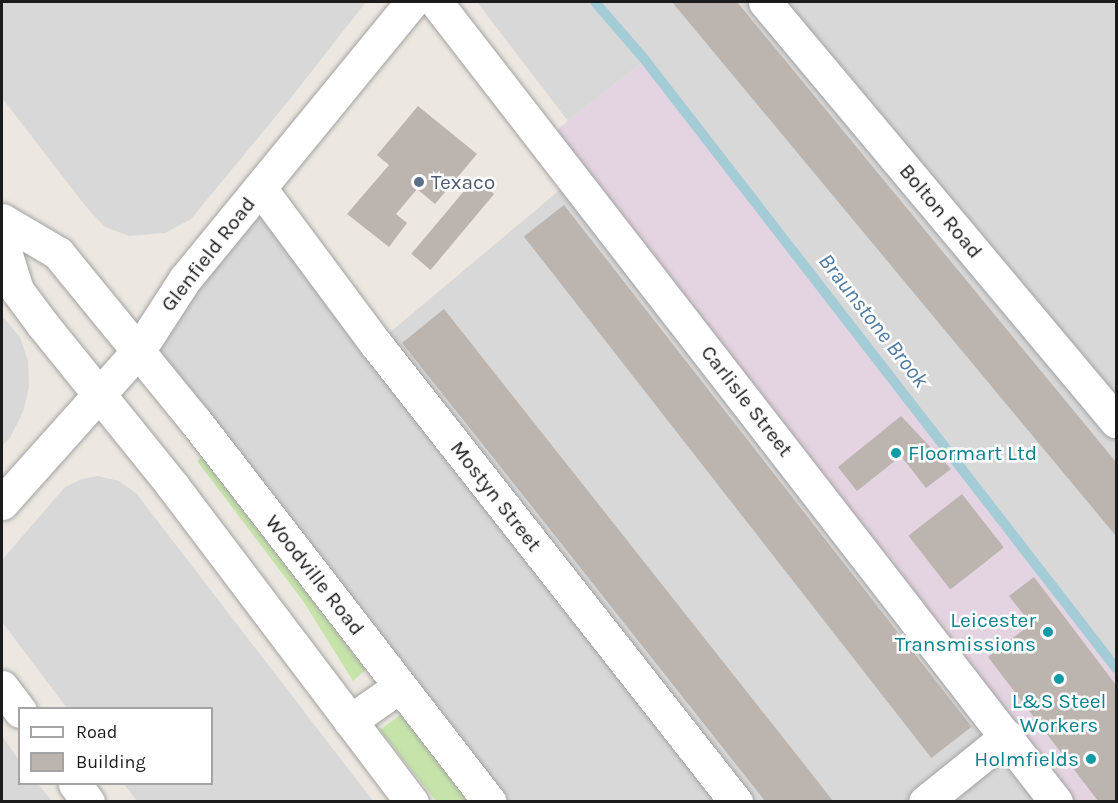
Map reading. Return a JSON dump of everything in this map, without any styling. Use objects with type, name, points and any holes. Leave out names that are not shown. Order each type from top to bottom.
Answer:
[{"type":"street","name":"Glenfield Road","points":[[2,503],[139,350],[179,287],[412,2]]},
{"type":"street","name":"Carlisle Street","points":[[436,2],[1056,801]]},
{"type":"street","name":"Bolton Road","points":[[765,2],[1116,421]]},
{"type":"street","name":"Mostyn Street","points":[[260,188],[376,344],[736,801]]},
{"type":"street","name":"Woodville Road","points":[[2,220],[58,253],[139,350],[490,801]]},
{"type":"street","points":[[2,242],[17,290],[172,485],[412,801]]},
{"type":"street","points":[[350,721],[400,686]]},
{"type":"street","points":[[2,687],[18,708]]},
{"type":"street","points":[[925,801],[1007,736]]},
{"type":"street","points":[[76,785],[88,801]]},
{"type":"shaded area","points":[[2,2],[366,2],[191,219],[165,233],[129,236],[105,227],[87,208],[2,98]]},
{"type":"shaded area","points":[[477,2],[1116,2],[1116,668],[645,60],[568,121]]},
{"type":"shaded area","points":[[645,60],[1116,668],[1116,801],[1054,801],[544,140]]},
{"type":"shaded area","points":[[574,178],[1056,801],[490,801],[139,350],[260,188],[376,344]]},
{"type":"shaded area","points":[[3,317],[20,337],[28,361],[29,387],[23,412],[10,438],[2,446]]},
{"type":"shaded area","points":[[98,476],[119,481],[136,493],[373,801],[137,801],[125,785],[213,785],[213,707],[66,707],[2,622],[2,560],[65,487],[82,479]]},
{"type":"shaded area","points":[[2,736],[18,759],[18,785],[39,785],[52,801],[2,801]]},
{"type":"green space","points":[[206,454],[371,665],[353,681],[303,601],[197,461]]},
{"type":"green space","points":[[404,712],[474,801],[436,801],[380,730]]},
{"type":"building","points":[[672,2],[737,2],[1116,462],[1116,536]]},
{"type":"building","points":[[418,106],[477,154],[435,204],[417,189],[396,214],[407,223],[389,247],[347,214],[389,165],[377,155]]},
{"type":"building","points":[[475,178],[494,194],[431,270],[411,254]]},
{"type":"building","points":[[564,205],[972,727],[931,758],[524,236]]},
{"type":"building","points":[[444,309],[833,801],[765,801],[402,343]]},
{"type":"building","name":"Floormart Ltd","points":[[901,416],[951,469],[926,488],[901,456],[857,491],[838,467]]},
{"type":"building","points":[[962,494],[1004,548],[950,589],[908,536]]},
{"type":"building","points":[[1034,577],[1116,685],[1116,801],[1098,801],[988,657],[1031,624],[1009,596]]},
{"type":"waterway","name":"Braunstone Brook","points":[[595,2],[645,60],[1116,668]]},
{"type":"place","name":"Texaco","points":[[419,182]]},
{"type":"place","name":"Floormart Ltd","points":[[896,453]]},
{"type":"place","name":"Leicester Transmissions","points":[[1048,632]]},
{"type":"place","name":"L&S Steel Workers","points":[[1059,679]]},
{"type":"place","name":"Holmfields","points":[[1091,759]]}]
